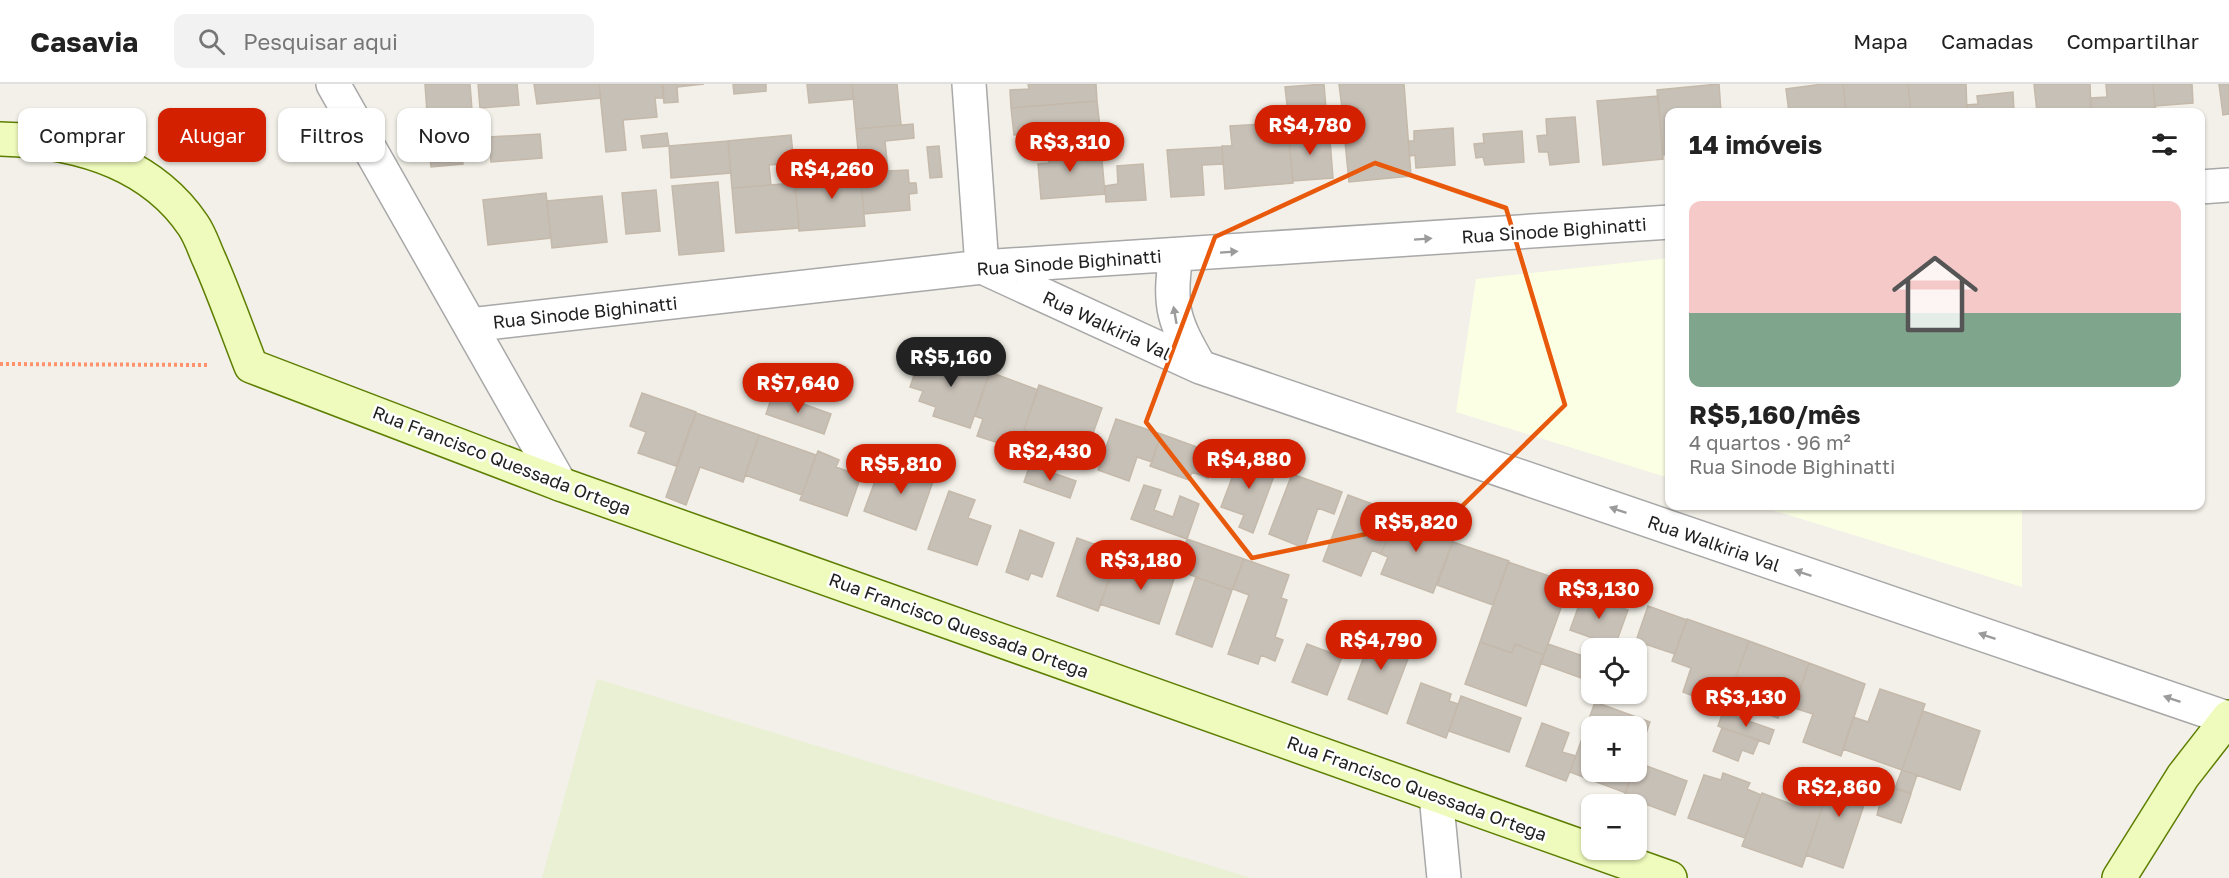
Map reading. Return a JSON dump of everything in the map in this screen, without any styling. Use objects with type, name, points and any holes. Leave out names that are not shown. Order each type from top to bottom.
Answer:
[{"type":"street","points":[[333,84],[560,484]]},
{"type":"street","points":[[969,84],[982,267]]},
{"type":"street","points":[[0,139],[59,144],[92,151],[122,163],[169,196],[194,226],[251,366]]},
{"type":"street","points":[[2205,187],[2229,185]]},
{"type":"street","name":"Rua Sinode Bighinatti","points":[[470,325],[982,267],[1665,222]]},
{"type":"street","name":"Rua Walkiria Val","points":[[1176,255],[1171,289],[1178,329],[1200,367]]},
{"type":"street","name":"Rua Walkiria Val","points":[[982,267],[1200,367],[2228,717]]},
{"type":"street","name":"Rua Francisco Quessada Ortega","points":[[251,366],[560,484],[1670,878]]},
{"type":"street","points":[[2119,878],[2176,786],[2228,717]]},
{"type":"street","points":[[1436,795],[1444,878]]},
{"type":"path","points":[[0,364],[251,366]]},
{"type":"highlighted area","points":[[1375,163],[1506,208],[1565,405],[1452,516],[1252,558],[1146,422],[1215,237]]},
{"type":"shaded area","points":[[1665,258],[1665,477],[1456,412],[1476,279]]},
{"type":"shaded area","points":[[1772,510],[2022,510],[2022,587]]},
{"type":"shaded area","points":[[597,679],[1251,878],[542,878]]},
{"type":"building","points":[[425,84],[470,84],[472,108],[427,108]]},
{"type":"building","points":[[478,84],[517,84],[519,105],[480,108]]},
{"type":"building","points":[[534,84],[599,84],[601,98],[537,104]]},
{"type":"building","points":[[599,84],[663,84],[664,98],[655,98],[657,117],[623,120],[626,150],[606,152]]},
{"type":"building","points":[[662,84],[704,84],[677,87],[678,102],[664,103]]},
{"type":"building","points":[[733,84],[766,84],[766,91],[734,94]]},
{"type":"building","points":[[807,84],[852,84],[854,99],[809,103]]},
{"type":"building","points":[[852,84],[897,84],[901,125],[856,129]]},
{"type":"building","points":[[1028,84],[1096,84],[1097,101],[1011,108],[1010,90],[1029,89]]},
{"type":"building","points":[[1324,84],[1326,109],[1288,113],[1285,87]]},
{"type":"building","points":[[1339,84],[1404,84],[1411,176],[1349,182],[1343,121],[1358,120],[1357,107],[1342,108]]},
{"type":"building","points":[[1719,84],[1721,108],[1665,108],[1665,155],[1663,155],[1657,90]]},
{"type":"building","points":[[1843,84],[1846,108],[1788,108],[1786,89]]},
{"type":"building","points":[[1843,84],[1908,84],[1911,108],[1846,108]]},
{"type":"building","points":[[1908,84],[1966,84],[1967,108],[1911,108]]},
{"type":"building","points":[[2034,84],[2090,84],[2091,108],[2037,108]]},
{"type":"building","points":[[2106,84],[2153,84],[2156,108],[2091,108],[2091,98],[2107,97]]},
{"type":"building","points":[[2153,84],[2192,84],[2193,103],[2155,106]]},
{"type":"building","points":[[2219,84],[2229,84],[2229,114],[2223,115]]},
{"type":"building","points":[[2013,92],[2014,108],[1967,108],[1967,105],[1978,104],[1977,96]]},
{"type":"building","points":[[1658,96],[1663,159],[1603,165],[1597,101]]},
{"type":"building","points":[[1097,101],[1100,127],[1014,135],[1011,108]]},
{"type":"building","points":[[1575,117],[1579,162],[1550,165],[1548,152],[1539,152],[1537,136],[1547,135],[1546,119]]},
{"type":"building","points":[[913,124],[914,138],[885,141],[888,171],[908,170],[909,183],[916,183],[917,193],[909,194],[910,210],[864,214],[856,129]]},
{"type":"building","points":[[1264,124],[1265,141],[1289,140],[1293,183],[1225,189],[1222,146],[1232,146],[1230,126]]},
{"type":"building","points":[[1312,126],[1314,141],[1330,140],[1333,178],[1293,181],[1289,138],[1295,137],[1294,128]]},
{"type":"building","points":[[1453,128],[1455,165],[1416,168],[1415,155],[1410,156],[1408,141],[1414,141],[1414,131]]},
{"type":"building","points":[[1522,131],[1524,162],[1485,165],[1483,157],[1476,158],[1474,144],[1484,143],[1483,134]]},
{"type":"building","points":[[667,133],[669,146],[643,148],[641,136]]},
{"type":"building","points":[[540,134],[542,158],[491,162],[491,137]]},
{"type":"building","points":[[791,135],[794,163],[769,165],[771,185],[732,188],[728,141]]},
{"type":"building","points":[[728,141],[731,173],[671,178],[669,146]]},
{"type":"building","points":[[1085,142],[1087,161],[1102,160],[1105,194],[1041,199],[1038,164],[1049,163],[1047,145]]},
{"type":"building","points":[[939,146],[942,177],[930,178],[927,147]]},
{"type":"building","points":[[1222,147],[1223,164],[1202,165],[1204,195],[1171,197],[1167,150]]},
{"type":"building","points":[[859,161],[865,226],[799,231],[795,181],[838,178],[837,163]]},
{"type":"building","points":[[430,162],[463,162],[463,164],[431,167]]},
{"type":"building","points":[[1143,164],[1146,200],[1106,202],[1105,186],[1118,184],[1117,166]]},
{"type":"building","points":[[718,182],[724,251],[679,255],[672,186]]},
{"type":"building","points":[[795,183],[799,228],[736,233],[732,188]]},
{"type":"building","points":[[656,190],[660,231],[626,234],[622,193]]},
{"type":"building","points":[[546,193],[551,238],[488,245],[483,200]]},
{"type":"building","points":[[602,196],[607,242],[552,248],[547,201]]},
{"type":"building","points":[[934,351],[990,371],[970,428],[933,416],[936,407],[919,401],[923,391],[910,387],[920,358],[931,362]]},
{"type":"building","points":[[990,372],[1038,390],[1017,449],[977,436],[983,419],[975,416]]},
{"type":"building","points":[[1039,385],[1102,408],[1087,450],[1074,446],[1069,459],[1035,447],[1039,435],[1024,430]]},
{"type":"building","points":[[642,393],[696,412],[676,466],[638,453],[646,432],[630,426]]},
{"type":"building","points":[[773,393],[831,414],[824,434],[766,414]]},
{"type":"building","points":[[696,413],[759,435],[743,482],[700,467],[686,505],[666,497]]},
{"type":"building","points":[[1116,419],[1161,434],[1152,462],[1137,457],[1129,481],[1098,470]]},
{"type":"building","points":[[1161,434],[1216,454],[1208,478],[1192,472],[1189,480],[1150,466]]},
{"type":"building","points":[[759,435],[816,455],[802,495],[745,475]]},
{"type":"building","points":[[818,451],[839,460],[836,467],[861,476],[847,516],[800,500]]},
{"type":"building","points":[[1241,454],[1277,468],[1253,533],[1239,527],[1244,515],[1221,507]]},
{"type":"building","points":[[900,460],[936,473],[916,530],[864,511],[878,473],[893,479]]},
{"type":"building","points":[[1030,465],[1076,481],[1070,498],[1024,482]]},
{"type":"building","points":[[1292,474],[1342,492],[1334,514],[1318,508],[1304,548],[1269,534]]},
{"type":"building","points":[[1144,485],[1161,490],[1154,510],[1173,517],[1180,496],[1199,504],[1187,539],[1131,519]]},
{"type":"building","points":[[949,491],[975,500],[968,518],[991,526],[977,565],[928,549]]},
{"type":"building","points":[[1348,495],[1397,513],[1381,554],[1372,550],[1361,576],[1323,561]]},
{"type":"building","points":[[1397,514],[1455,536],[1433,593],[1381,574],[1388,557],[1381,554]]},
{"type":"building","points":[[1020,530],[1054,543],[1042,577],[1031,573],[1028,580],[1006,572]]},
{"type":"building","points":[[1077,538],[1119,553],[1098,611],[1057,596]]},
{"type":"building","points":[[1187,539],[1244,559],[1232,590],[1177,570]]},
{"type":"building","points":[[1453,542],[1509,561],[1493,605],[1437,585]]},
{"type":"building","points":[[1140,558],[1177,570],[1159,624],[1100,604],[1113,569],[1134,577]]},
{"type":"building","points":[[1244,559],[1289,575],[1281,598],[1287,600],[1275,637],[1283,640],[1275,661],[1261,655],[1258,664],[1228,654],[1249,595],[1233,589]]},
{"type":"building","points":[[1508,562],[1570,583],[1544,655],[1515,644],[1512,653],[1480,642]]},
{"type":"building","points":[[1196,577],[1232,590],[1212,647],[1176,634]]},
{"type":"building","points":[[1583,594],[1628,610],[1618,638],[1592,638],[1570,630]]},
{"type":"building","points":[[1648,606],[1687,620],[1675,654],[1647,645],[1647,638],[1637,638]]},
{"type":"building","points":[[1687,619],[1749,641],[1731,689],[1720,685],[1714,704],[1683,692],[1691,668],[1672,661]]},
{"type":"building","points":[[1375,627],[1414,643],[1387,714],[1348,699]]},
{"type":"building","points":[[1749,641],[1809,663],[1793,707],[1783,703],[1778,718],[1740,704],[1749,680],[1736,676]]},
{"type":"building","points":[[1480,642],[1512,653],[1515,644],[1544,655],[1526,706],[1465,684]]},
{"type":"building","points":[[1307,644],[1342,657],[1327,695],[1292,682]]},
{"type":"building","points":[[1548,644],[1581,655],[1581,678],[1540,663]]},
{"type":"building","points":[[1809,663],[1865,684],[1841,756],[1803,742],[1813,714],[1794,708]]},
{"type":"building","points":[[1421,683],[1451,694],[1449,701],[1458,704],[1446,738],[1407,723]]},
{"type":"building","points":[[1880,689],[1925,704],[1902,770],[1843,749],[1853,717],[1868,722]]},
{"type":"building","points":[[1461,696],[1521,718],[1509,752],[1449,731]]},
{"type":"building","points":[[1594,704],[1600,704],[1634,716],[1590,716]]},
{"type":"building","points":[[1923,711],[1980,731],[1960,790],[1902,770]]},
{"type":"building","points":[[1723,712],[1774,730],[1769,744],[1718,726]]},
{"type":"building","points":[[1542,723],[1569,733],[1562,752],[1576,756],[1566,781],[1526,766]]},
{"type":"building","points":[[1722,728],[1759,740],[1753,754],[1742,750],[1738,761],[1713,751]]},
{"type":"building","points":[[1581,741],[1581,776],[1570,772]]},
{"type":"building","points":[[1647,766],[1687,781],[1675,815],[1647,805],[1647,794],[1625,794],[1629,782],[1647,782]]},
{"type":"building","points":[[1836,768],[1872,781],[1843,868],[1806,855]]},
{"type":"building","points":[[1902,770],[1917,775],[1911,793],[1895,788]]},
{"type":"building","points":[[1723,773],[1750,783],[1747,789],[1761,795],[1745,838],[1688,818],[1704,775],[1721,780]]},
{"type":"building","points":[[1872,780],[1911,794],[1901,823],[1877,815],[1880,803],[1868,797]]},
{"type":"building","points":[[1597,782],[1630,782],[1626,793]]},
{"type":"building","points":[[1803,785],[1827,794],[1802,867],[1742,846],[1762,793],[1796,806]]}]
